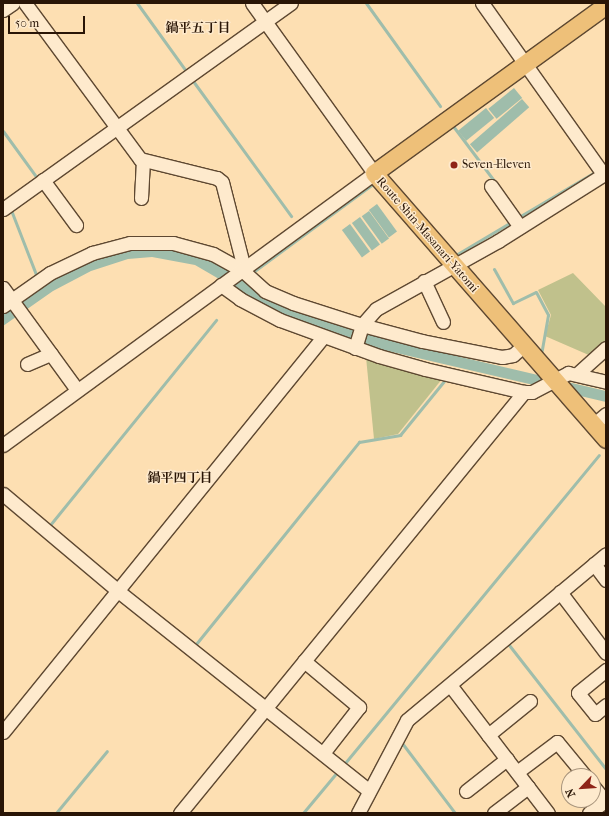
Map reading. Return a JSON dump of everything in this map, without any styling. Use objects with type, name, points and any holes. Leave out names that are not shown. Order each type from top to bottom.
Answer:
[{"type":"main road","name":"Route Shin-Masanari-Yatomi","points":[[606,5],[374,173],[523,346],[548,379],[606,439]]},
{"type":"street","points":[[3,10],[12,3]]},
{"type":"street","points":[[25,3],[115,128],[143,161],[217,178],[222,182],[241,270]]},
{"type":"street","points":[[3,445],[374,173],[252,3]]},
{"type":"street","points":[[3,209],[292,3]]},
{"type":"street","points":[[355,346],[361,328],[376,309],[452,265],[517,222],[604,174],[482,3]]},
{"type":"street","points":[[141,198],[143,161]]},
{"type":"street","points":[[43,180],[76,225]]},
{"type":"street","points":[[491,186],[517,222]]},
{"type":"street","points":[[7,303],[69,263],[110,247],[130,243],[173,243],[193,247],[213,254],[241,270],[265,290],[293,304],[361,328],[502,357],[513,355],[523,346]]},
{"type":"street","points":[[424,281],[443,322]]},
{"type":"street","points":[[222,284],[240,299],[280,320],[323,337],[425,369],[524,392]]},
{"type":"street","points":[[3,288],[7,303],[22,315],[77,390]]},
{"type":"street","points":[[3,732],[323,337]]},
{"type":"street","points":[[577,374],[606,348]]},
{"type":"street","points":[[27,364],[51,354]]},
{"type":"street","points":[[180,813],[524,392],[548,379],[568,373],[606,382]]},
{"type":"street","points":[[593,424],[606,414]]},
{"type":"street","points":[[3,494],[118,591],[369,791]]},
{"type":"street","points":[[360,811],[407,720],[606,554]]},
{"type":"street","points":[[594,564],[606,580]]},
{"type":"street","points":[[560,592],[605,649]]},
{"type":"street","points":[[304,661],[360,707],[323,753]]},
{"type":"street","points":[[606,670],[578,693],[595,714],[606,706]]},
{"type":"street","points":[[450,685],[548,813]]},
{"type":"street","points":[[488,735],[530,701]]},
{"type":"street","points":[[517,772],[557,742],[578,768]]},
{"type":"street","points":[[466,791],[507,760]]},
{"type":"street","points":[[494,813],[528,787]]},
{"type":"street","points":[[589,813],[605,800]]},
{"type":"green space","points":[[573,273],[606,307],[606,342],[591,356],[545,336],[551,315],[538,290]]},
{"type":"green space","points":[[366,357],[442,379],[398,434],[374,439]]},
{"type":"shaded area","points":[[514,88],[522,98],[497,119],[488,109]]},
{"type":"shaded area","points":[[522,99],[529,107],[477,153],[470,144]]},
{"type":"shaded area","points":[[486,108],[494,118],[466,141],[458,131]]},
{"type":"shaded area","points":[[377,204],[397,232],[389,237],[369,210]]},
{"type":"shaded area","points":[[369,211],[389,239],[382,244],[362,216]]},
{"type":"shaded area","points":[[360,217],[380,245],[372,250],[352,223]]},
{"type":"shaded area","points":[[350,224],[370,252],[362,257],[342,230]]},
{"type":"shaded area","points":[[163,247],[188,252],[226,266],[283,305],[357,331],[414,346],[606,391],[606,402],[362,345],[288,319],[195,265],[152,257],[128,259],[91,271],[53,291],[3,326],[3,312],[34,290],[78,264],[124,248]]},
{"type":"waterway","points":[[137,3],[186,71]]},
{"type":"waterway","points":[[366,3],[440,106]]},
{"type":"waterway","points":[[193,81],[291,216]]},
{"type":"waterway","points":[[453,126],[495,182]]},
{"type":"waterway","points":[[3,131],[37,178]]},
{"type":"waterway","points":[[385,175],[394,169]]},
{"type":"waterway","points":[[517,218],[593,173]]},
{"type":"waterway","points":[[253,272],[373,184]]},
{"type":"waterway","points":[[11,210],[37,277]]},
{"type":"waterway","points":[[454,256],[513,221]]},
{"type":"waterway","points":[[494,269],[513,303],[536,292],[548,315],[542,350]]},
{"type":"waterway","points":[[50,525],[216,320]]},
{"type":"waterway","points":[[196,644],[359,442],[400,435],[444,381]]},
{"type":"waterway","points":[[345,763],[599,455]]},
{"type":"waterway","points":[[509,645],[606,769]]},
{"type":"waterway","points":[[402,743],[455,813]]},
{"type":"waterway","points":[[56,813],[107,751]]},
{"type":"waterway","points":[[303,813],[338,771]]},
{"type":"place","name":"Seven-Eleven","points":[[454,165]]},
{"type":"district","name":"鍋平五丁目","points":[[198,28]]},
{"type":"district","name":"鍋平四丁目","points":[[180,478]]}]
